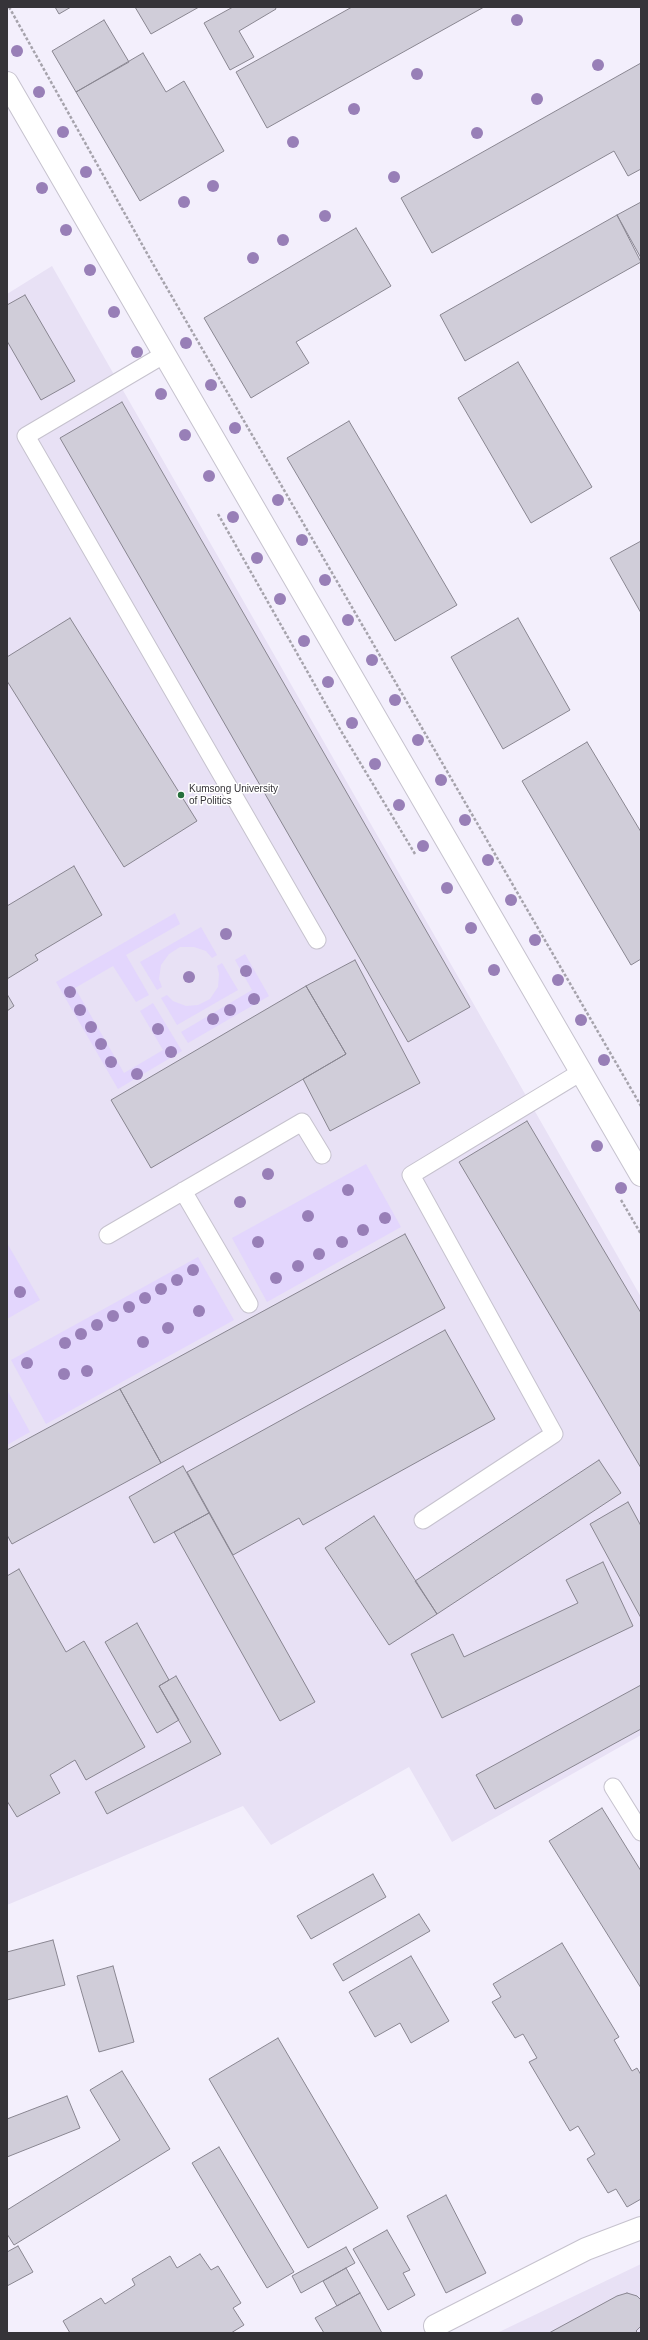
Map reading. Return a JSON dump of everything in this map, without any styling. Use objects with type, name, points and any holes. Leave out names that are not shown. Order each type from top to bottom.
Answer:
[{"type":"main road","points":[[7,83],[641,1175]]},
{"type":"main road","points":[[432,2331],[586,2249],[641,2228]]},
{"type":"lane","points":[[165,354],[26,436],[317,940]]},
{"type":"lane","points":[[423,1520],[554,1434],[411,1175],[581,1072]]},
{"type":"lane","points":[[108,1235],[302,1122],[322,1155]]},
{"type":"lane","points":[[183,1191],[248,1304]]},
{"type":"lane","points":[[613,1787],[641,1832]]},
{"type":"path","points":[[9,7],[157,271],[641,1106]]},
{"type":"shaded area","name":"Kumsong University of Politics","points":[[52,266],[641,1297],[641,1735],[452,1842],[409,1767],[271,1845],[243,1806],[7,1905],[7,294]]},
{"type":"shaded area","points":[[175,913],[180,924],[126,955],[149,995],[136,1002],[113,966],[75,988],[124,1073],[163,1050],[140,1011],[153,1003],[182,1051],[118,1089],[56,982]]},
{"type":"shaded area","points":[[201,927],[217,955],[212,958],[206,951],[194,947],[180,947],[169,954],[161,965],[159,979],[162,987],[157,990],[140,962]]},
{"type":"shaded area","points":[[245,954],[269,996],[188,1043],[181,1032],[252,990],[235,960]]},
{"type":"shaded area","points":[[222,963],[238,990],[177,1025],[161,998],[167,995],[173,1001],[186,1006],[198,1005],[210,999],[218,987],[219,974],[217,966]]},
{"type":"shaded area","points":[[366,1164],[401,1227],[267,1302],[232,1238]]},
{"type":"shaded area","points":[[7,1243],[40,1300],[7,1319]]},
{"type":"shaded area","points":[[198,1257],[234,1320],[46,1424],[11,1360]]},
{"type":"shaded area","points":[[7,1390],[30,1432],[7,1445]]},
{"type":"shaded area","points":[[641,2264],[641,2333],[497,2333]]},
{"type":"building","points":[[55,7],[71,7],[59,14]]},
{"type":"building","points":[[135,7],[199,7],[151,34]]},
{"type":"building","points":[[233,7],[275,7],[276,9],[239,31],[254,57],[230,70],[204,23]]},
{"type":"building","points":[[352,7],[484,7],[267,128],[236,72]]},
{"type":"building","points":[[104,20],[129,62],[76,92],[52,51]]},
{"type":"building","points":[[143,53],[166,92],[184,81],[224,151],[140,201],[76,92]]},
{"type":"building","points":[[641,63],[641,169],[628,176],[614,151],[432,253],[401,198]]},
{"type":"building","points":[[641,202],[641,258],[617,215]]},
{"type":"building","points":[[617,215],[641,262],[465,361],[440,315]]},
{"type":"building","points":[[356,228],[391,286],[296,342],[309,363],[251,398],[204,318]]},
{"type":"building","points":[[25,295],[75,381],[41,400],[7,341],[7,305]]},
{"type":"building","points":[[518,362],[592,487],[531,523],[458,398]]},
{"type":"building","points":[[122,402],[470,1007],[408,1042],[60,438]]},
{"type":"building","points":[[349,421],[457,605],[395,641],[287,458]]},
{"type":"building","points":[[641,541],[641,613],[610,558]]},
{"type":"building","points":[[70,618],[197,821],[124,867],[7,681],[7,657]]},
{"type":"building","points":[[518,618],[570,710],[503,749],[451,657]]},
{"type":"building","points":[[587,742],[641,832],[641,959],[631,965],[522,781]]},
{"type":"building","points":[[74,866],[102,915],[35,955],[38,960],[7,979],[7,906]]},
{"type":"building","points":[[355,960],[420,1083],[330,1131],[303,1079],[346,1054],[306,986]]},
{"type":"building","points":[[306,986],[346,1054],[151,1168],[111,1100]]},
{"type":"building","points":[[7,994],[14,1006],[7,1011]]},
{"type":"building","points":[[527,1121],[641,1313],[641,1468],[459,1162]]},
{"type":"building","points":[[405,1234],[445,1308],[161,1463],[120,1389]]},
{"type":"building","points":[[445,1330],[495,1419],[303,1525],[299,1518],[233,1555],[187,1472]]},
{"type":"building","points":[[120,1389],[161,1463],[12,1544],[7,1535],[7,1450]]},
{"type":"building","points":[[599,1460],[621,1493],[437,1614],[415,1581]]},
{"type":"building","points":[[183,1466],[209,1513],[154,1543],[129,1497]]},
{"type":"building","points":[[628,1502],[641,1526],[641,1618],[590,1524]]},
{"type":"building","points":[[209,1513],[315,1702],[280,1721],[174,1532]]},
{"type":"building","points":[[374,1516],[437,1614],[389,1645],[325,1548]]},
{"type":"building","points":[[603,1562],[633,1626],[442,1718],[411,1654],[453,1634],[464,1657],[578,1603],[566,1580]]},
{"type":"building","points":[[19,1569],[66,1652],[84,1641],[145,1747],[86,1780],[75,1760],[50,1775],[60,1793],[17,1817],[7,1801],[7,1576]]},
{"type":"building","points":[[137,1623],[169,1680],[159,1686],[179,1720],[157,1733],[105,1642]]},
{"type":"building","points":[[176,1676],[221,1754],[107,1814],[95,1792],[191,1742],[159,1686]]},
{"type":"building","points":[[641,1685],[641,1729],[495,1809],[476,1775]]},
{"type":"building","points":[[602,1808],[641,1871],[641,1988],[549,1841]]},
{"type":"building","points":[[373,1874],[386,1897],[311,1939],[297,1916]]},
{"type":"building","points":[[419,1914],[430,1931],[343,1981],[333,1964]]},
{"type":"building","points":[[53,1940],[65,1985],[7,2000],[7,1952]]},
{"type":"building","points":[[562,1943],[619,2037],[614,2040],[632,2071],[637,2068],[641,2075],[641,2199],[627,2207],[616,2189],[608,2193],[587,2159],[595,2154],[578,2126],[570,2131],[529,2062],[537,2058],[523,2034],[515,2038],[492,2002],[501,1997],[493,1984]]},
{"type":"building","points":[[411,1956],[449,2021],[411,2043],[400,2023],[375,2037],[349,1992]]},
{"type":"building","points":[[113,1966],[134,2042],[99,2052],[77,1976]]},
{"type":"building","points":[[278,2038],[378,2208],[308,2248],[209,2079]]},
{"type":"building","points":[[122,2071],[170,2149],[14,2245],[7,2234],[7,2210],[120,2140],[90,2090]]},
{"type":"building","points":[[67,2096],[80,2128],[7,2157],[7,2119]]},
{"type":"building","points":[[219,2147],[294,2272],[267,2288],[192,2163]]},
{"type":"building","points":[[446,2195],[486,2273],[446,2293],[407,2216]]},
{"type":"building","points":[[387,2230],[410,2270],[403,2273],[415,2295],[388,2310],[353,2249]]},
{"type":"building","points":[[18,2246],[33,2272],[7,2286],[7,2252]]},
{"type":"building","points":[[346,2247],[355,2263],[301,2293],[292,2276]]},
{"type":"building","points":[[200,2254],[211,2270],[218,2266],[241,2303],[233,2308],[244,2325],[231,2333],[70,2333],[63,2321],[101,2298],[105,2304],[135,2285],[132,2279],[170,2256],[177,2268]]},
{"type":"building","points":[[346,2268],[360,2293],[337,2306],[323,2281]]},
{"type":"building","points":[[360,2293],[382,2333],[324,2333],[315,2318]]},
{"type":"building","points":[[627,2293],[637,2296],[641,2300],[641,2326],[636,2331],[638,2333],[549,2333],[617,2296]]},
{"type":"place","name":"Kumsong University of Politics","points":[[181,795]]}]
